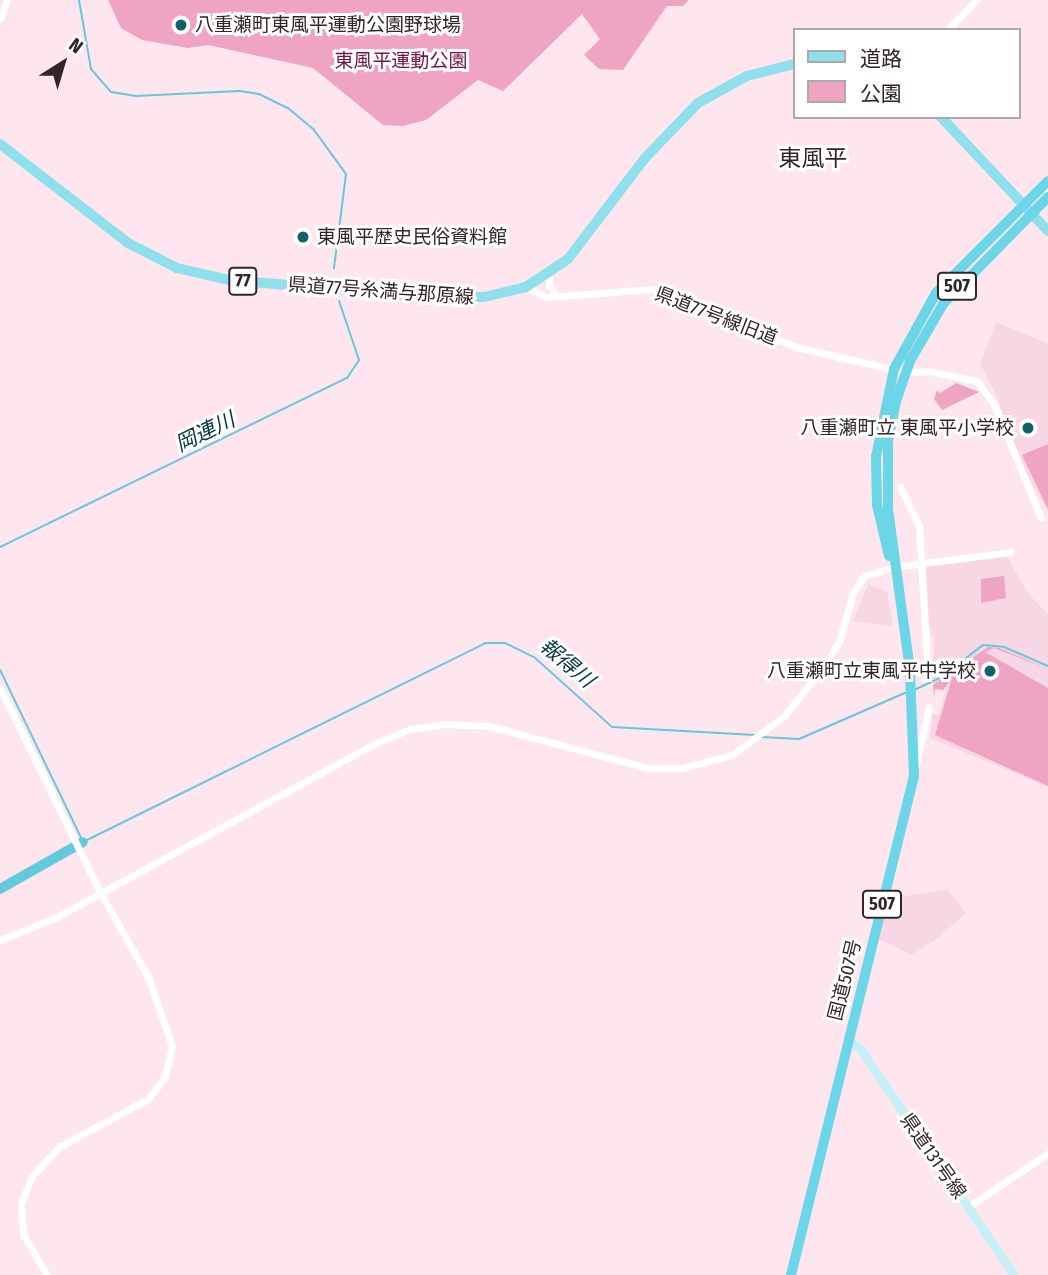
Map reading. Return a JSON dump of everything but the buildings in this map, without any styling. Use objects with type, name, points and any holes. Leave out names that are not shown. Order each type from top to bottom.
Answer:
[{"type":"highway","name":"507","points":[[905,372],[943,304],[1048,181]]},
{"type":"highway","name":"507","points":[[894,369],[936,293],[1025,211],[1048,197]]},
{"type":"highway","name":"国道507号","points":[[893,567],[880,524],[876,457],[894,369]]},
{"type":"highway","name":"国道507号","points":[[791,1275],[915,769],[912,684],[893,567],[888,440],[905,372]]},
{"type":"main road","name":"県道77号糸満与那原線","points":[[0,144],[128,243],[203,276],[456,299],[526,287],[549,274],[584,242],[645,158],[690,109],[732,82],[792,65]]},
{"type":"main road","points":[[943,119],[1025,211],[1048,231]]},
{"type":"main road","name":"県道131号線","points":[[848,1039],[861,1050],[1014,1275]]},
{"type":"street","points":[[0,19],[7,0]]},
{"type":"street","points":[[949,28],[977,0]]},
{"type":"street","points":[[549,274],[549,286],[557,296]]},
{"type":"street","name":"県道77号線旧道","points":[[526,287],[540,296],[654,289],[796,347],[905,372],[928,371],[982,385],[1041,518]]},
{"type":"street","points":[[900,486],[917,516],[927,662]]},
{"type":"street","points":[[0,940],[39,926],[378,742],[418,727],[489,726],[648,768],[682,768],[732,755],[772,727],[797,702],[839,642],[859,582],[874,570],[1010,552]]},
{"type":"street","points":[[0,688],[101,894],[162,1007],[172,1046],[169,1066],[148,1099],[59,1147],[32,1176],[22,1203],[23,1234],[47,1275]]},
{"type":"street","points":[[915,769],[929,707]]},
{"type":"street","points":[[968,1207],[1048,1153]]},
{"type":"shaded area","name":"八重瀬町立 東風平小学校","points":[[996,322],[1048,344],[1048,511],[1021,464],[995,392],[980,364]]},
{"type":"shaded area","name":"八重瀬町立東風平中学校","points":[[1007,557],[1028,593],[1048,614],[1048,787],[930,738],[933,714],[939,715],[945,691],[935,688],[933,679],[934,640],[929,625],[926,566]]},
{"type":"shaded area","points":[[868,584],[887,592],[893,626],[853,621]]},
{"type":"shaded area","points":[[947,889],[966,913],[939,937],[912,955],[879,939],[889,899]]},
{"type":"green space","name":"東風平運動公園","points":[[108,0],[689,0],[683,6],[667,6],[623,70],[599,69],[584,55],[600,39],[582,14],[503,91],[478,80],[426,120],[403,126],[383,125],[313,68],[208,45],[188,48],[142,40],[121,28]]},
{"type":"green space","points":[[956,383],[979,392],[942,410],[934,399],[937,390],[940,393]]},
{"type":"green space","points":[[1048,444],[1048,509],[1022,455]]},
{"type":"green space","points":[[1004,576],[1006,598],[981,603],[981,579]]},
{"type":"green space","points":[[988,647],[999,648],[1048,669],[994,648],[985,652],[1048,688],[1048,786],[935,735],[952,678],[943,690],[935,689],[934,697],[933,685]]},
{"type":"waterway","name":"岡連川","points":[[79,0],[91,69],[111,92],[135,96],[240,91],[259,94],[288,108],[314,130],[346,174],[334,268]]},
{"type":"waterway","name":"岡連川","points":[[0,547],[347,378],[359,360],[339,301]]},
{"type":"waterway","name":"報得川","points":[[0,670],[83,842],[485,643],[505,643],[534,657],[612,727],[755,735]]},
{"type":"waterway","name":"報得川","points":[[914,690],[940,678],[983,645],[1004,647],[1048,666]]},
{"type":"waterway","name":"報得川","points":[[760,737],[799,739],[905,693]]},
{"type":"waterway","name":"報得川","points":[[0,889],[83,842]]},
{"type":"place","name":"八重瀬町東風平運動公園野球場","points":[[181,25]]},
{"type":"place","name":"東風平歴史民俗資料館","points":[[303,237]]},
{"type":"place","name":"八重瀬町立 東風平小学校","points":[[1028,428]]},
{"type":"place","name":"八重瀬町立東風平中学校","points":[[990,671]]},
{"type":"district","name":"東風平","points":[[813,158]]}]
